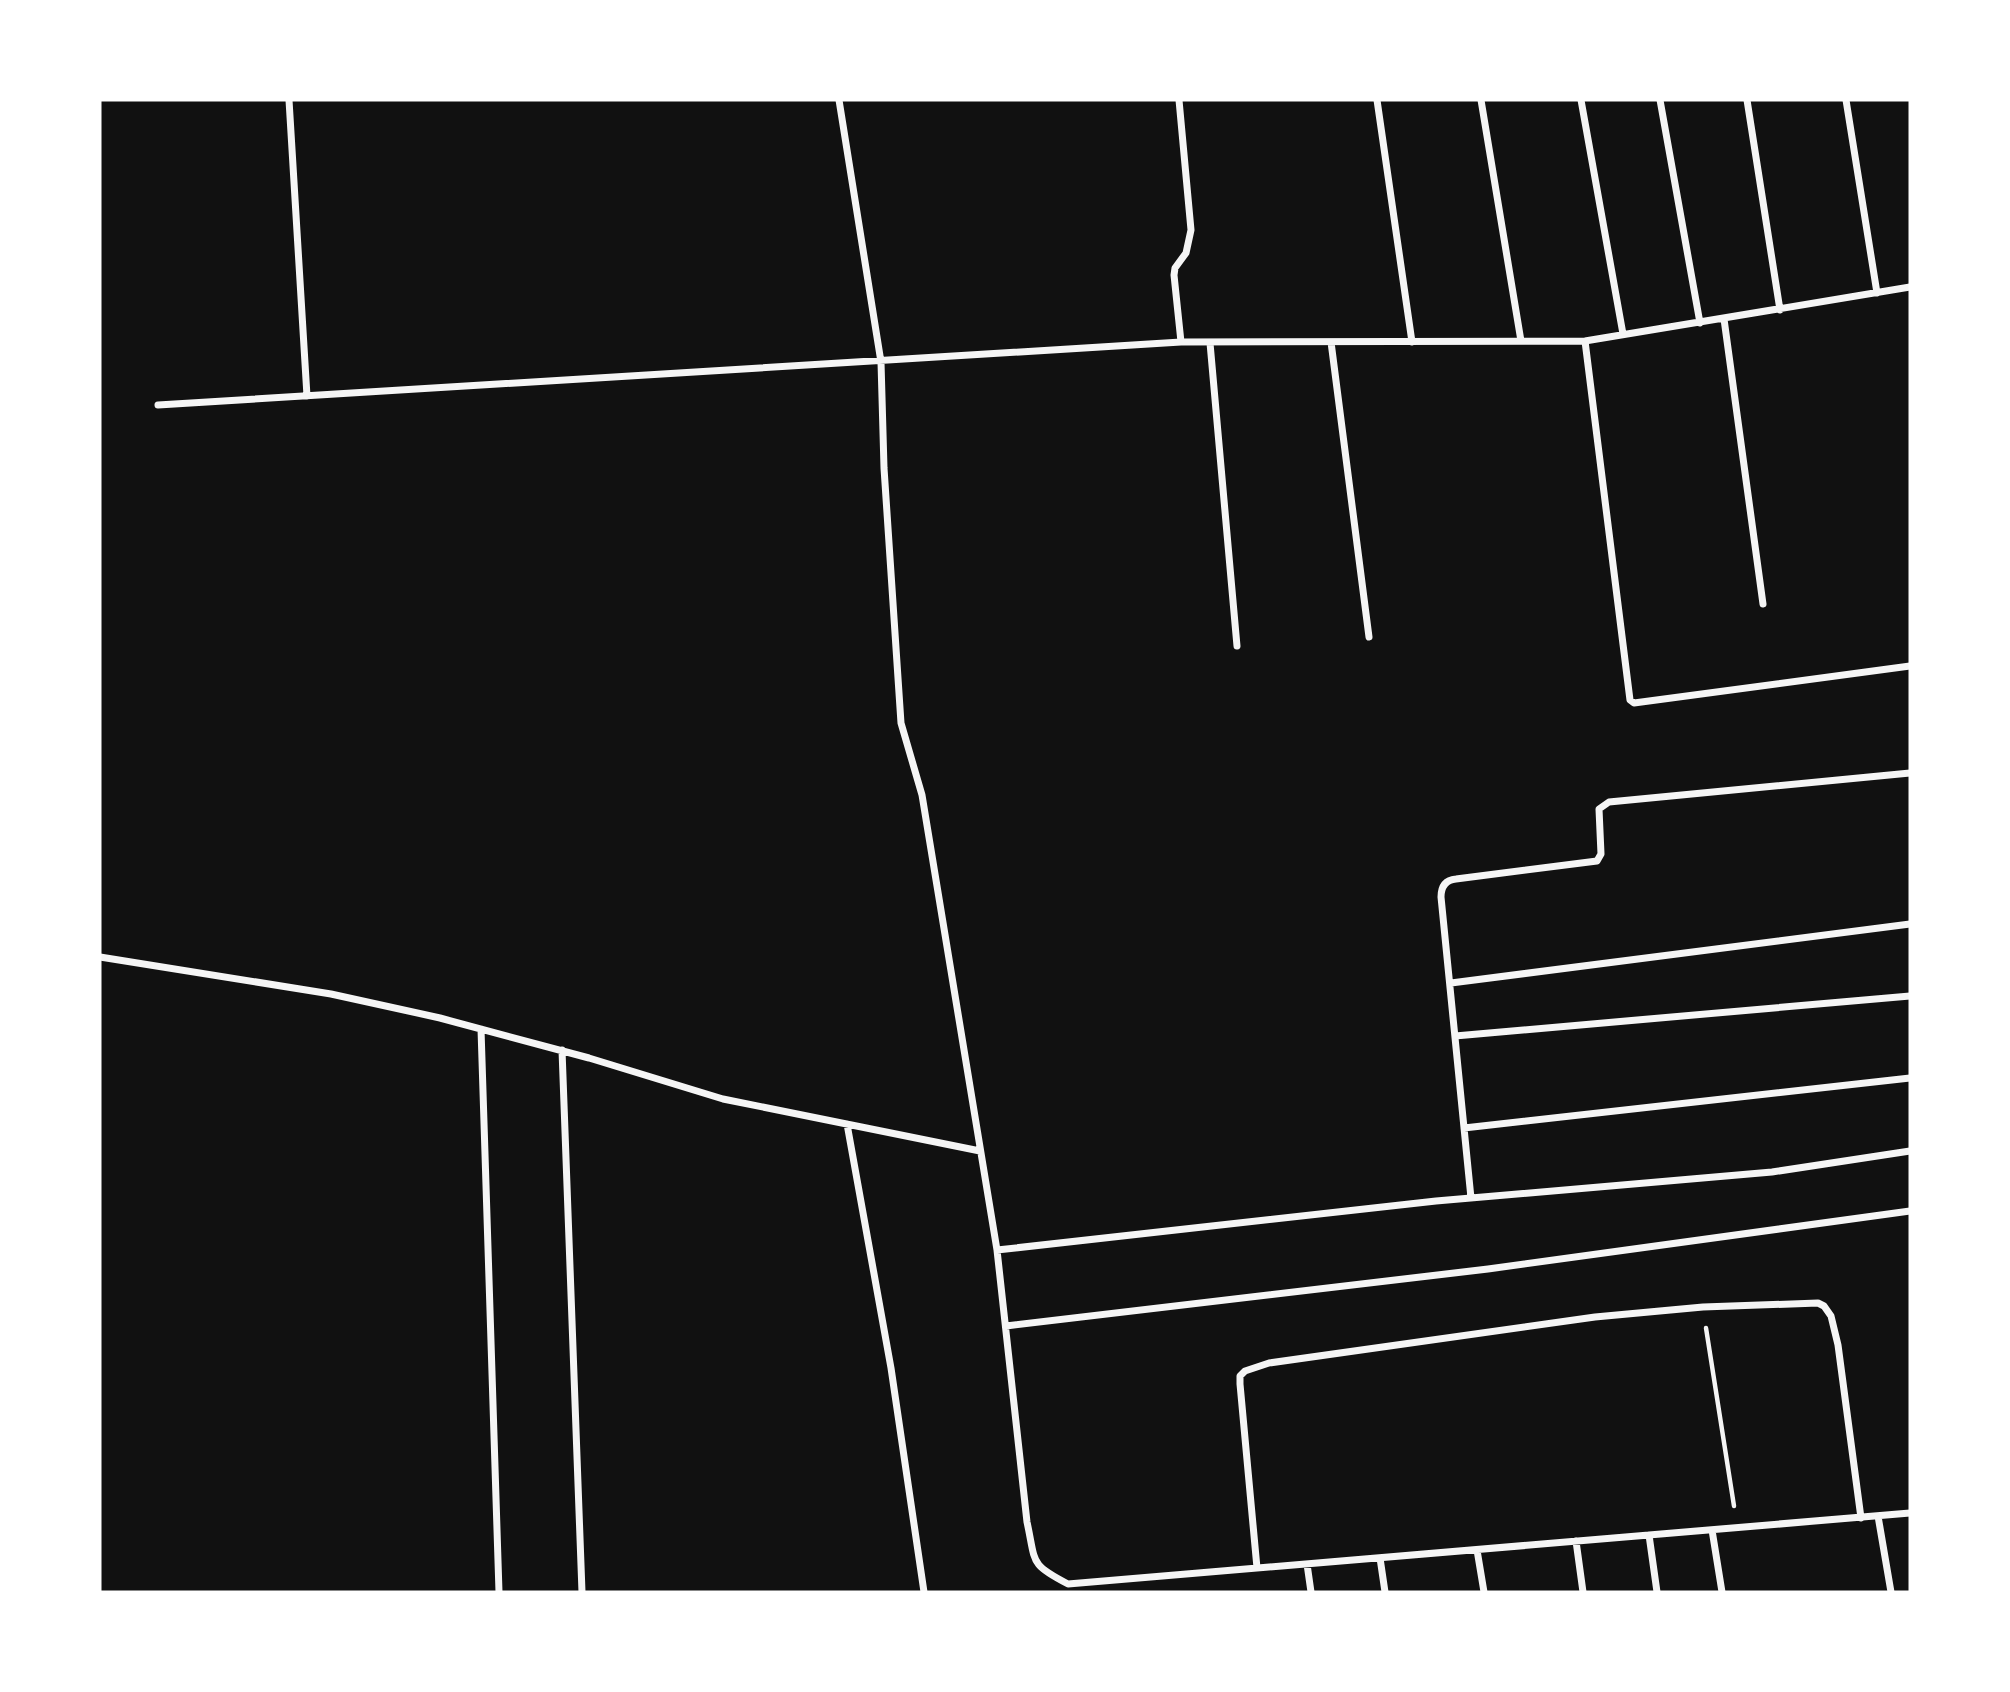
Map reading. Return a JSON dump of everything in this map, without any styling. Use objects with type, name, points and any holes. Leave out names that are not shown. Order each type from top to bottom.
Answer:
[{"type":"street","points":[[289,100],[307,396]]},
{"type":"street","points":[[839,100],[881,362],[886,495],[901,723],[922,794],[997,1250],[1027,1522],[1035,1562],[1044,1572],[1068,1584],[1910,1513]]},
{"type":"street","points":[[1179,100],[1191,214],[1190,244],[1175,268],[1174,275],[1181,342]]},
{"type":"street","points":[[1377,100],[1412,342]]},
{"type":"street","points":[[1481,100],[1521,341]]},
{"type":"street","points":[[1581,100],[1623,334]]},
{"type":"street","points":[[1660,100],[1700,323]]},
{"type":"street","points":[[1747,100],[1780,310]]},
{"type":"street","points":[[1846,100],[1877,293]]},
{"type":"street","points":[[158,405],[1181,342],[1585,341],[1910,287]]},
{"type":"street","points":[[1724,318],[1763,604]]},
{"type":"street","points":[[1585,341],[1630,700],[1634,703],[1910,666]]},
{"type":"street","points":[[1331,342],[1369,637]]},
{"type":"street","points":[[1210,343],[1237,646]]},
{"type":"street","points":[[1471,1198],[1441,897],[1444,884],[1456,878],[1597,861],[1601,854],[1598,814],[1604,803],[1910,773]]},
{"type":"street","points":[[1451,983],[1910,924]]},
{"type":"street","points":[[100,957],[331,994],[562,1050],[723,1099],[980,1151]]},
{"type":"street","points":[[1455,1036],[1910,996]]},
{"type":"street","points":[[481,1029],[499,1592]]},
{"type":"street","points":[[562,1050],[582,1592]]},
{"type":"street","points":[[1464,1128],[1910,1078]]},
{"type":"street","points":[[847,1124],[891,1368],[924,1592]]},
{"type":"street","points":[[997,1250],[1471,1198],[1772,1172],[1910,1150]]},
{"type":"street","points":[[1006,1326],[1488,1269],[1910,1211]]},
{"type":"street","points":[[1257,1568],[1240,1384],[1240,1376],[1245,1371],[1269,1363],[1595,1317],[1703,1307],[1818,1303],[1824,1306],[1831,1316],[1838,1345],[1861,1518]]},
{"type":"street","points":[[1878,1516],[1891,1592]]},
{"type":"street","points":[[1712,1530],[1721,1592]]},
{"type":"street","points":[[1649,1535],[1657,1592]]},
{"type":"street","points":[[1576,1541],[1583,1592]]},
{"type":"street","points":[[1477,1549],[1484,1592]]},
{"type":"street","points":[[1380,1558],[1385,1592]]},
{"type":"street","points":[[1307,1564],[1311,1592]]},
{"type":"path","points":[[1703,1307],[1737,1528]]}]
